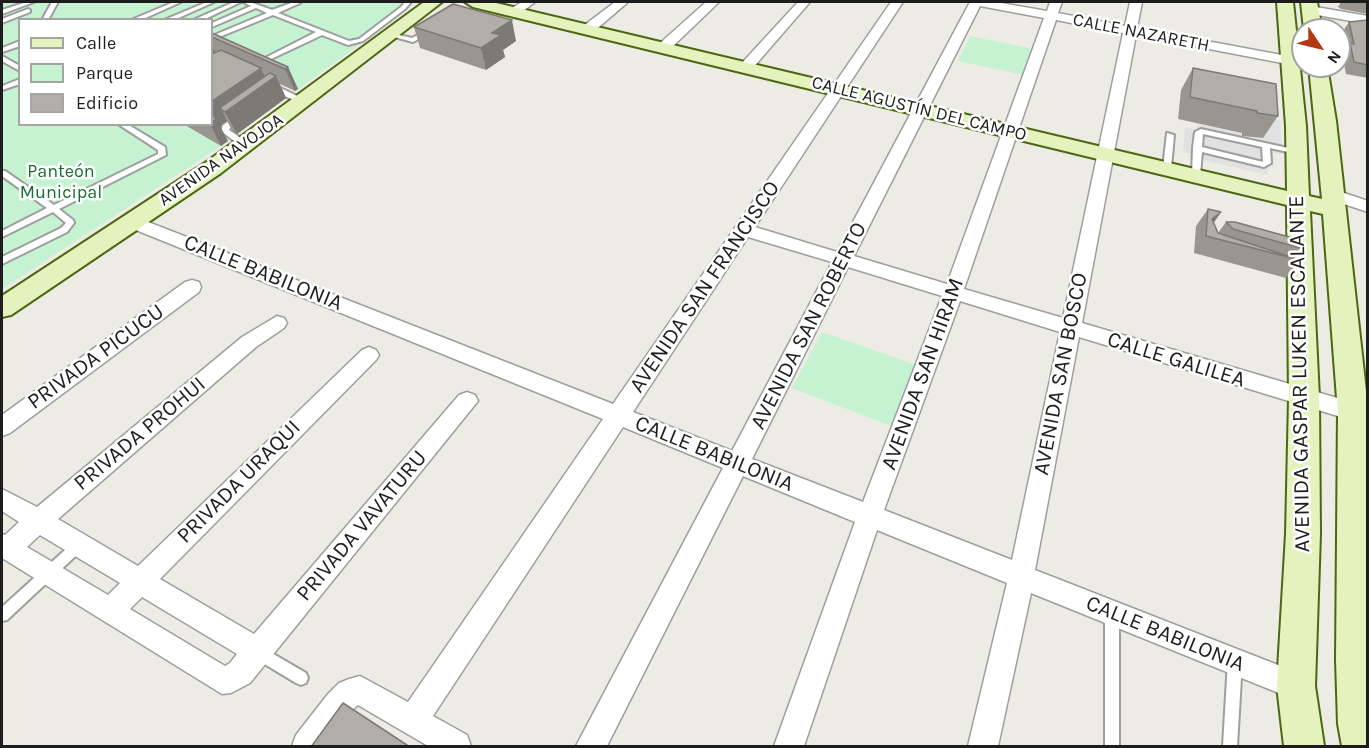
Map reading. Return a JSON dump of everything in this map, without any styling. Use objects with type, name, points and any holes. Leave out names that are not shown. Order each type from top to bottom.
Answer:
[{"type":"street","points":[[591,26],[622,2]]},
{"type":"street","points":[[667,44],[713,2]]},
{"type":"street","points":[[749,63],[804,2]]},
{"type":"street","name":"AVENIDA SAN FRANCISCO","points":[[412,721],[744,230],[839,84],[897,2]]},
{"type":"street","name":"CALLE NAZARETH","points":[[977,2],[1054,9],[1129,31],[1291,61]]},
{"type":"street","name":"AVENIDA SAN ROBERTO","points":[[591,747],[977,2]]},
{"type":"street","name":"AVENIDA SAN BOSCO","points":[[983,747],[1021,577],[1136,2]]},
{"type":"street","name":"CALLE AGUSTÍN DEL CAMPO","points":[[467,5],[591,26],[1105,148],[1168,162],[1196,162],[1298,193],[1367,207]]},
{"type":"street","name":"AVENIDA NAVOJOA","points":[[2,308],[245,146],[390,35],[467,5]]},
{"type":"street","name":"AVENIDA SAN HIRAM","points":[[789,747],[870,515],[953,293],[1054,9]]},
{"type":"street","points":[[1306,12],[1368,20]]},
{"type":"street","points":[[1306,12],[1368,29]]},
{"type":"street","name":"AVENIDA GASPAR LUKEN ESCALANTE","points":[[1303,78],[1297,152],[1296,264],[1304,398],[1303,534],[1296,686],[1305,747]]},
{"type":"street","name":"AVENIDA GASPAR LUKEN ESCALANTE","points":[[1310,78],[1326,121],[1332,201],[1360,414],[1362,732]]},
{"type":"street","name":"CALLE BABILONIA","points":[[132,222],[1296,686]]},
{"type":"street","name":"CALLE GALILEA","points":[[744,230],[1360,414]]},
{"type":"street","name":"PRIVADA PICUCU","points":[[2,427],[192,287]]},
{"type":"street","name":"PRIVADA PROHUI","points":[[4,547],[249,342],[277,323]]},
{"type":"street","name":"PRIVADA URAQUI","points":[[110,611],[369,355]]},
{"type":"street","name":"PRIVADA VAVATURU","points":[[110,611],[222,680],[231,679],[240,673],[467,401]]},
{"type":"street","points":[[2,499],[257,651]]},
{"type":"street","points":[[4,547],[110,611]]},
{"type":"street","points":[[308,747],[338,704],[350,693],[360,690],[456,747]]},
{"type":"lane","points":[[2,12],[31,2]]},
{"type":"lane","points":[[46,18],[56,2]]},
{"type":"lane","points":[[139,18],[178,2]]},
{"type":"lane","points":[[172,18],[211,2]]},
{"type":"lane","points":[[201,18],[238,2]]},
{"type":"lane","points":[[246,2],[348,43],[355,43],[467,5]]},
{"type":"lane","points":[[213,38],[298,2]]},
{"type":"lane","points":[[398,2],[467,5]]},
{"type":"lane","points":[[213,25],[256,6]]},
{"type":"lane","points":[[2,21],[28,11]]},
{"type":"lane","points":[[390,35],[413,40],[434,28]]},
{"type":"lane","points":[[269,58],[322,32]]},
{"type":"lane","points":[[2,50],[18,44]]},
{"type":"lane","points":[[2,58],[18,67]]},
{"type":"lane","points":[[259,81],[304,101]]},
{"type":"lane","points":[[2,88],[18,82]]},
{"type":"lane","points":[[269,97],[279,90]]},
{"type":"lane","points":[[245,146],[227,134],[226,128],[249,110]]},
{"type":"lane","points":[[2,234],[162,155],[162,149],[124,126]]},
{"type":"lane","points":[[1266,145],[1267,162],[1264,165],[1196,162],[1198,132],[1201,131],[1266,145],[1297,152]]},
{"type":"lane","points":[[1168,162],[1170,135]]},
{"type":"lane","points":[[2,173],[69,220],[69,226],[2,261]]},
{"type":"lane","points":[[2,615],[80,545]]},
{"type":"lane","points":[[1112,613],[1112,747]]},
{"type":"lane","points":[[257,651],[301,678]]},
{"type":"lane","points":[[1230,747],[1235,661]]},
{"type":"green space","name":"Panteón Municipal","points":[[2,2],[412,2],[410,7],[397,18],[298,89],[213,49],[213,18],[18,18],[18,126],[185,126],[221,146],[2,289]]},
{"type":"green space","points":[[970,36],[1033,49],[1024,75],[958,61]]},
{"type":"green space","points":[[822,332],[916,365],[891,426],[792,388]]},
{"type":"shaded area","points":[[1262,116],[1280,120],[1282,154],[1273,153],[1274,167],[1268,166],[1268,175],[1189,157],[1190,154],[1183,152],[1185,127],[1196,130],[1197,123],[1242,133],[1242,138],[1253,140],[1263,138]]},
{"type":"building","points":[[453,4],[512,20],[492,33],[501,35],[481,48],[414,27]]},
{"type":"building","points":[[1368,20],[1368,65],[1354,62],[1351,48],[1351,43],[1354,44],[1351,22]]},
{"type":"building","points":[[213,33],[288,67],[285,69],[213,37]]},
{"type":"building","points":[[221,50],[261,68],[213,100],[213,54]]},
{"type":"building","points":[[1193,68],[1276,84],[1278,116],[1190,97]]},
{"type":"building","points":[[270,73],[276,76],[225,112],[221,109],[221,107]]},
{"type":"building","points":[[1208,209],[1221,212],[1212,219],[1218,233],[1300,260],[1206,236]]},
{"type":"building","points":[[1226,222],[1235,222],[1300,240],[1300,248],[1233,229]]},
{"type":"building","points":[[343,703],[410,747],[311,747]]}]
